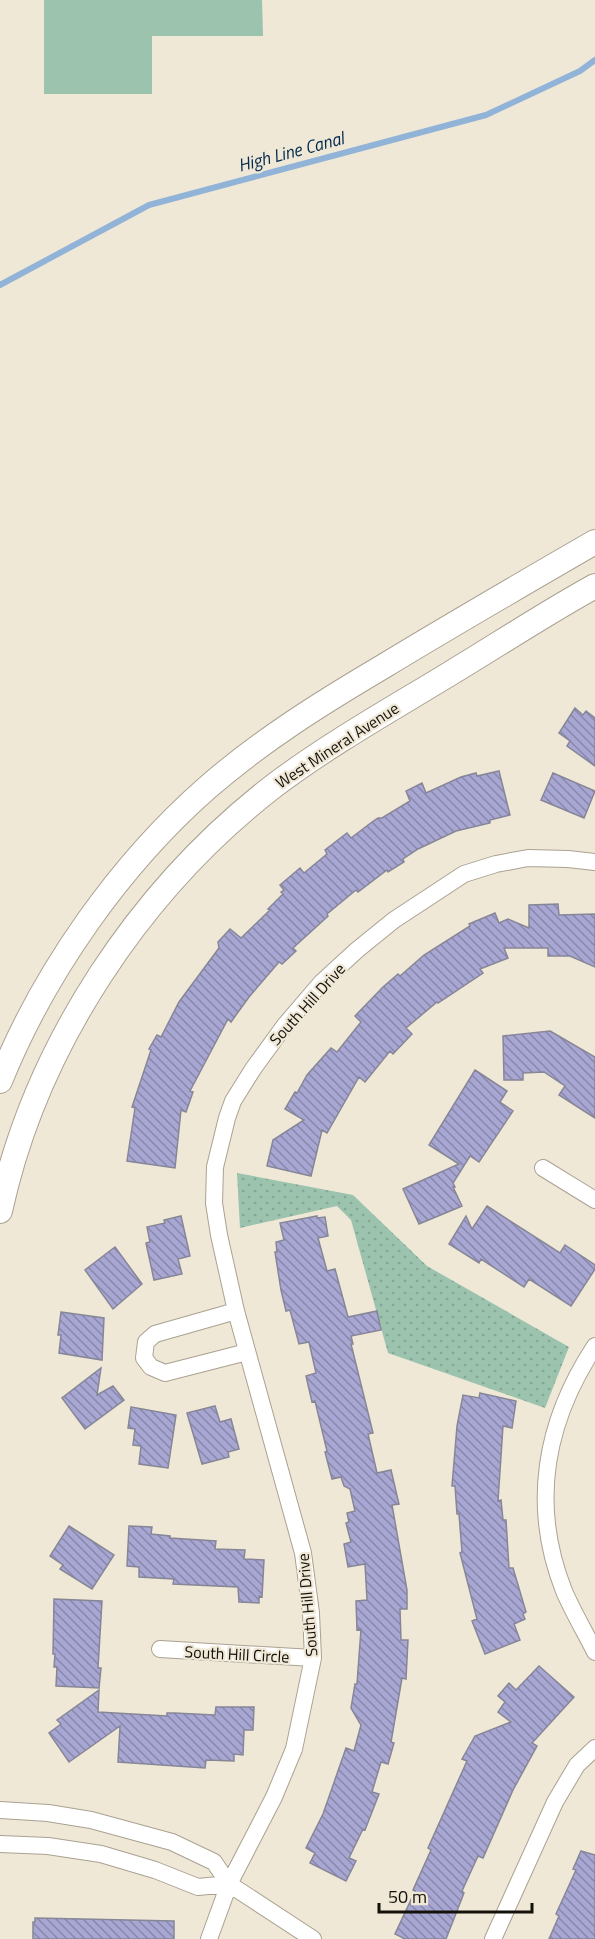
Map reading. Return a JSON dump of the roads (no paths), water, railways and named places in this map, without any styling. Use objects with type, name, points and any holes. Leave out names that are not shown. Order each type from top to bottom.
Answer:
[{"type":"main road","points":[[0,1080],[34,1007],[68,950],[140,856],[208,786],[334,695],[595,542]]},
{"type":"main road","name":"West Mineral Avenue","points":[[0,1211],[13,1159],[30,1111],[52,1061],[75,1018],[98,979],[133,930],[162,892],[196,855],[242,812],[309,760],[595,586]]},
{"type":"street","name":"South Hill Drive","points":[[209,1939],[229,1884],[274,1797],[294,1749],[313,1658],[311,1612],[303,1553],[236,1311],[214,1203],[217,1156],[226,1118],[233,1101],[253,1069],[285,1024],[321,983],[394,920],[464,874],[496,864],[528,858],[595,862]]},
{"type":"street","points":[[543,1168],[595,1200]]},
{"type":"street","points":[[236,1311],[155,1334],[146,1341],[144,1358],[151,1367],[165,1373],[247,1352]]},
{"type":"street","points":[[595,1346],[565,1401],[553,1434],[547,1468],[546,1503],[548,1530],[564,1590],[595,1652]]},
{"type":"street","name":"South Hill Circle","points":[[160,1649],[313,1658]]},
{"type":"street","points":[[493,1939],[555,1802],[577,1765],[595,1748]]},
{"type":"street","points":[[0,1810],[48,1813],[92,1820],[172,1842],[214,1862],[229,1884],[313,1939]]},
{"type":"street","points":[[0,1844],[48,1846],[101,1854],[155,1870],[198,1887],[229,1884]]},
{"type":"waterway","name":"High Line Canal","points":[[0,285],[149,205],[486,115],[580,71],[595,60]]}]
